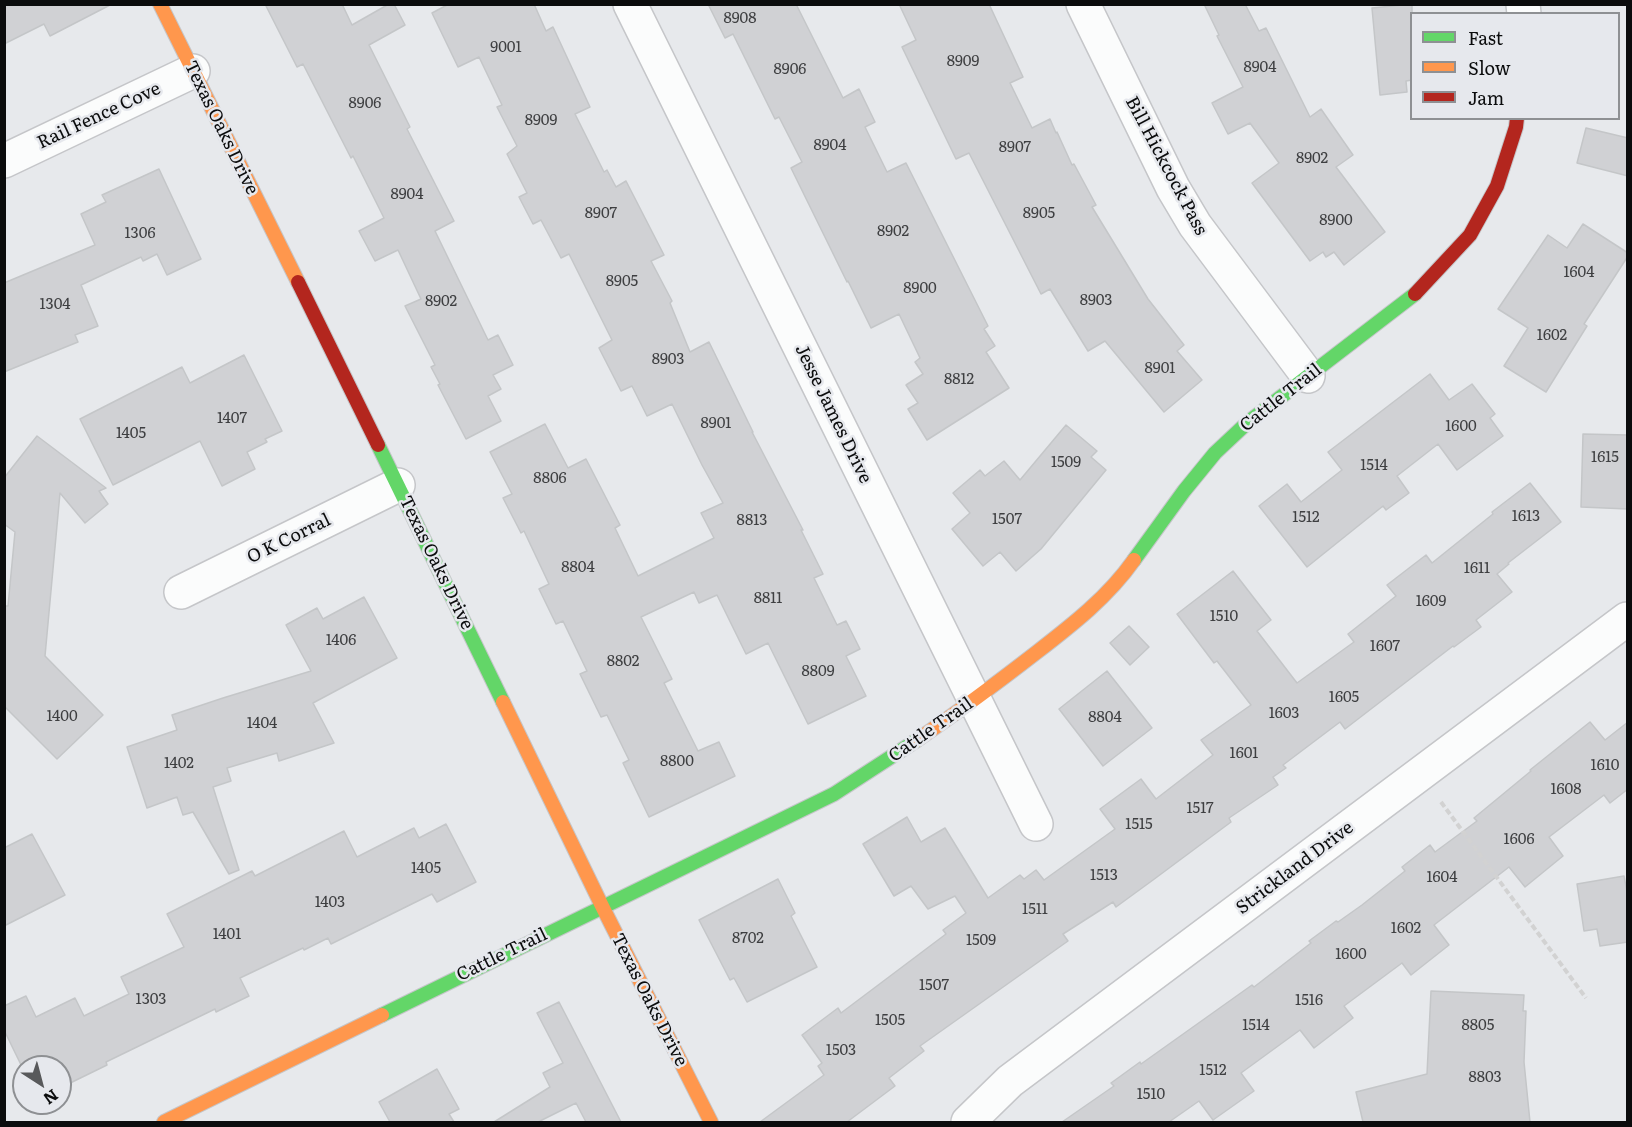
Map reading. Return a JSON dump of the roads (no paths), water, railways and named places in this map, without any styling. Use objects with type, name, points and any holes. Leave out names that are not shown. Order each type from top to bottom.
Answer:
[{"type":"street","name":"Texas Oaks Drive","points":[[160,4],[398,485],[602,906],[711,1122]]},
{"type":"street","name":"Jesse James Drive","points":[[630,4],[1036,824]]},
{"type":"street","name":"Bill Hickcock Pass","points":[[1083,4],[1173,188],[1195,225],[1308,376]]},
{"type":"street","name":"Rail Fence Cove","points":[[4,161],[193,71]]},
{"type":"street","name":"Cattle Trail","points":[[164,1122],[834,794],[974,701],[1074,623],[1105,594],[1131,566],[1184,491],[1215,453],[1247,423],[1420,290],[1470,235],[1497,186],[1517,120]]},
{"type":"street","name":"O K Corral","points":[[181,592],[398,485]]},
{"type":"street","name":"Strickland Drive","points":[[968,1122],[1010,1081],[1627,619]]}]
